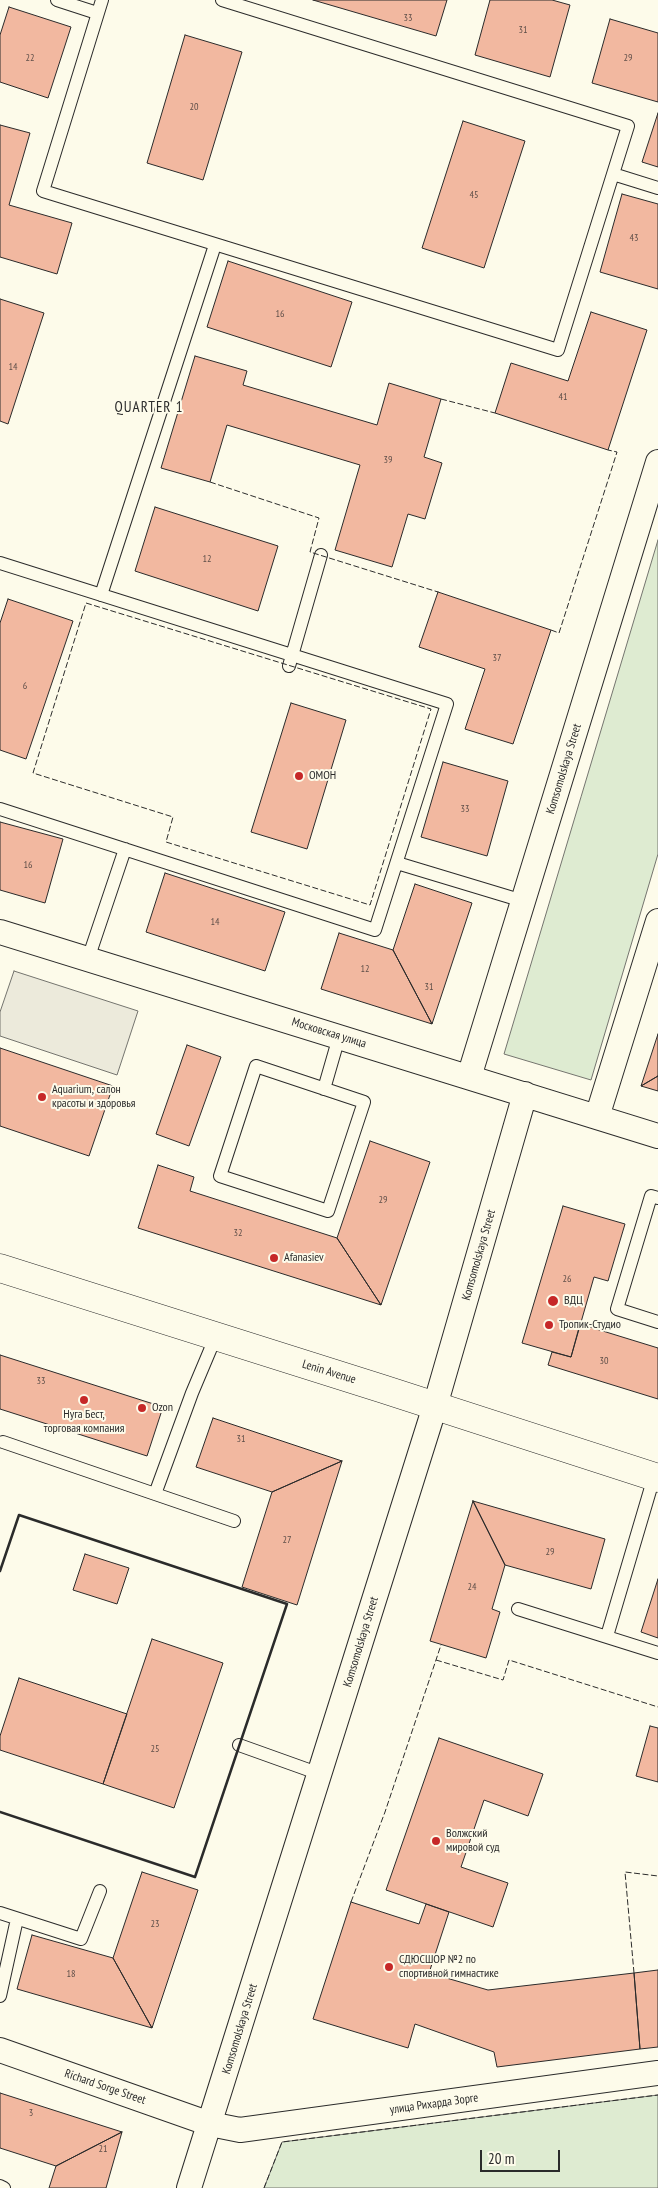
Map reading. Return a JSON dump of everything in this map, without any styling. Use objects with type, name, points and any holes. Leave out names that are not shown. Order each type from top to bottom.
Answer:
[{"type":"main road","name":"Lenin Avenue","points":[[0,1268],[656,1478]]},
{"type":"street","name":"Komsomolskaya Street","points":[[469,1077],[658,462]]},
{"type":"street","name":"Московская улица","points":[[0,932],[658,1136]]},
{"type":"street","points":[[597,1117],[656,934]]},
{"type":"street","name":"Komsomolskaya Street","points":[[189,2188],[435,1406],[525,1094]]},
{"type":"street","name":"Richard Sorge Street","points":[[0,2050],[210,2124]]},
{"type":"street","name":"улица Рихарда Зорге","points":[[210,2124],[240,2130],[658,2073]]},
{"type":"lane","points":[[57,0],[97,14]]},
{"type":"lane","points":[[102,0],[42,191],[558,350],[628,126],[222,0]]},
{"type":"lane","points":[[613,174],[658,188]]},
{"type":"lane","points":[[101,595],[215,245]]},
{"type":"lane","points":[[291,660],[321,556]]},
{"type":"lane","points":[[0,563],[101,595],[291,660],[447,704],[398,863],[375,930],[0,809]]},
{"type":"lane","points":[[88,959],[125,849]]},
{"type":"lane","points":[[398,863],[523,900]]},
{"type":"lane","points":[[324,1089],[339,1036]]},
{"type":"lane","points":[[256,1066],[324,1089],[364,1102],[328,1212],[220,1176],[256,1066]]},
{"type":"lane","points":[[658,1198],[651,1196],[617,1309],[658,1322]]},
{"type":"lane","points":[[155,1494],[192,1393],[216,1336]]},
{"type":"lane","points":[[3,1442],[234,1521]]},
{"type":"lane","points":[[607,1636],[656,1478]]},
{"type":"lane","points":[[518,1608],[658,1653]]},
{"type":"lane","points":[[239,1745],[320,1774]]},
{"type":"lane","points":[[0,1913],[82,1939],[100,1891]]},
{"type":"lane","points":[[0,1996],[17,1919]]},
{"type":"lane","points":[[0,2186],[4,2188]]},
{"type":"green space","points":[[658,540],[658,854],[591,1080],[504,1054]]},
{"type":"green space","points":[[658,2095],[658,2188],[264,2188],[282,2142]]},
{"type":"shaded area","points":[[14,971],[138,1011],[117,1075],[0,1036],[0,1012]]},
{"type":"building","points":[[313,0],[447,0],[436,36]]},
{"type":"building","points":[[490,0],[552,0],[570,5],[550,77],[475,55]]},
{"type":"building","points":[[9,7],[71,27],[48,98],[0,82],[0,35]]},
{"type":"building","points":[[610,19],[658,33],[658,102],[592,83]]},
{"type":"building","points":[[185,35],[242,52],[203,180],[147,163]]},
{"type":"building","points":[[658,113],[658,167],[642,162]]},
{"type":"building","points":[[463,121],[525,141],[484,268],[422,248]]},
{"type":"building","points":[[0,125],[30,133],[9,205],[72,223],[57,274],[0,257]]},
{"type":"building","points":[[622,194],[658,204],[658,289],[600,272]]},
{"type":"building","points":[[228,261],[352,302],[331,367],[207,327]]},
{"type":"building","points":[[0,299],[44,313],[8,424],[0,421]]},
{"type":"building","points":[[591,312],[647,330],[608,450],[495,413],[511,363],[568,381]]},
{"type":"building","points":[[195,356],[247,371],[243,385],[377,425],[389,383],[441,399],[424,457],[442,463],[425,519],[408,514],[392,567],[335,550],[360,465],[227,425],[210,482],[161,468]]},
{"type":"building","points":[[155,507],[278,546],[258,611],[135,571]]},
{"type":"building","points":[[438,592],[551,630],[513,744],[465,729],[485,669],[419,647]]},
{"type":"building","points":[[8,599],[73,621],[26,759],[0,750],[0,623]]},
{"type":"building","name":"ОМОН","points":[[291,703],[346,720],[307,849],[251,832]]},
{"type":"building","points":[[443,762],[508,781],[487,856],[421,837]]},
{"type":"building","points":[[0,822],[63,839],[45,903],[0,890]]},
{"type":"building","points":[[165,873],[285,912],[265,971],[146,932]]},
{"type":"building","points":[[415,884],[472,903],[432,1024],[393,950]]},
{"type":"building","points":[[339,933],[393,950],[432,1024],[321,989]]},
{"type":"building","points":[[658,1034],[658,1076],[641,1086]]},
{"type":"building","points":[[187,1045],[221,1057],[189,1146],[156,1134]]},
{"type":"building","points":[[0,1048],[113,1086],[89,1156],[0,1126]]},
{"type":"building","points":[[658,1076],[658,1091],[641,1086]]},
{"type":"building","points":[[370,1141],[430,1162],[381,1305],[337,1238]]},
{"type":"building","points":[[158,1165],[194,1177],[190,1191],[337,1238],[381,1305],[138,1228]]},
{"type":"building","points":[[563,1206],[625,1224],[608,1281],[594,1277],[571,1357],[522,1343]]},
{"type":"building","points":[[580,1324],[658,1348],[658,1399],[548,1365],[552,1352],[571,1357]]},
{"type":"building","points":[[0,1355],[163,1407],[147,1456],[0,1409]]},
{"type":"building","points":[[213,1418],[342,1461],[272,1492],[196,1467]]},
{"type":"building","points":[[342,1461],[297,1605],[242,1587],[272,1492]]},
{"type":"building","points":[[473,1501],[605,1539],[591,1589],[505,1565]]},
{"type":"building","points":[[473,1501],[505,1565],[492,1609],[500,1612],[486,1658],[430,1641]]},
{"type":"building","points":[[85,1554],[129,1568],[117,1604],[73,1590]]},
{"type":"building","points":[[658,1579],[658,1638],[641,1632]]},
{"type":"building","points":[[152,1639],[223,1663],[174,1808],[103,1784]]},
{"type":"building","points":[[19,1678],[127,1714],[103,1784],[0,1750],[0,1736]]},
{"type":"building","points":[[650,1726],[658,1728],[658,1782],[636,1776]]},
{"type":"building","name":"Волжский мировой суд","points":[[439,1738],[543,1774],[528,1816],[484,1800],[461,1867],[508,1883],[493,1927],[386,1890]]},
{"type":"building","points":[[142,1872],[198,1890],[152,2028],[113,1958]]},
{"type":"building","points":[[351,1902],[419,1924],[426,1904],[449,1912],[429,1973],[488,1990],[634,1973],[640,2049],[497,2067],[494,2052],[415,2024],[408,2048],[313,2019]]},
{"type":"building","points":[[32,1935],[113,1958],[152,2028],[17,1989]]},
{"type":"building","points":[[658,1970],[658,2047],[640,2049],[634,1973]]},
{"type":"building","points":[[0,2093],[122,2132],[56,2166],[0,2148]]},
{"type":"building","points":[[122,2132],[106,2188],[49,2188],[56,2166]]},
{"type":"fence","points":[[441,399],[495,413]]},
{"type":"fence","points":[[551,630],[559,633],[617,452],[608,450]]},
{"type":"fence","points":[[210,482],[319,518],[310,552],[438,592]]},
{"type":"fence","points":[[86,603],[431,709],[370,905],[166,842],[173,817],[33,773],[86,603]]},
{"type":"fence","points":[[351,1902],[385,1812],[441,1645]]},
{"type":"fence","points":[[436,1660],[503,1680],[509,1660],[658,1707]]},
{"type":"fence","points":[[634,1973],[625,1872],[658,1876]]},
{"type":"fence","points":[[264,2188],[282,2142],[658,2095]]},
{"type":"wall","points":[[0,1571],[19,1515],[287,1604],[195,1877],[0,1812]]},
{"type":"place","name":"ОМОН","points":[[299,776]]},
{"type":"place","name":"Aquarium, салон красоты и здоровья","points":[[42,1097]]},
{"type":"place","name":"Afanasiev","points":[[274,1258]]},
{"type":"place","name":"ВДЦ","points":[[553,1301]]},
{"type":"place","name":"Тропик-Студио","points":[[549,1325]]},
{"type":"place","name":"Нуга Бест, торговая компания","points":[[84,1400]]},
{"type":"place","name":"Ozon","points":[[142,1408]]},
{"type":"place","name":"Волжский мировой суд","points":[[436,1841]]},
{"type":"place","name":"СДЮСШОР №2 по спортивной гимнастике","points":[[389,1967]]},
{"type":"district","name":"QUARTER 1","points":[[149,408]]}]
